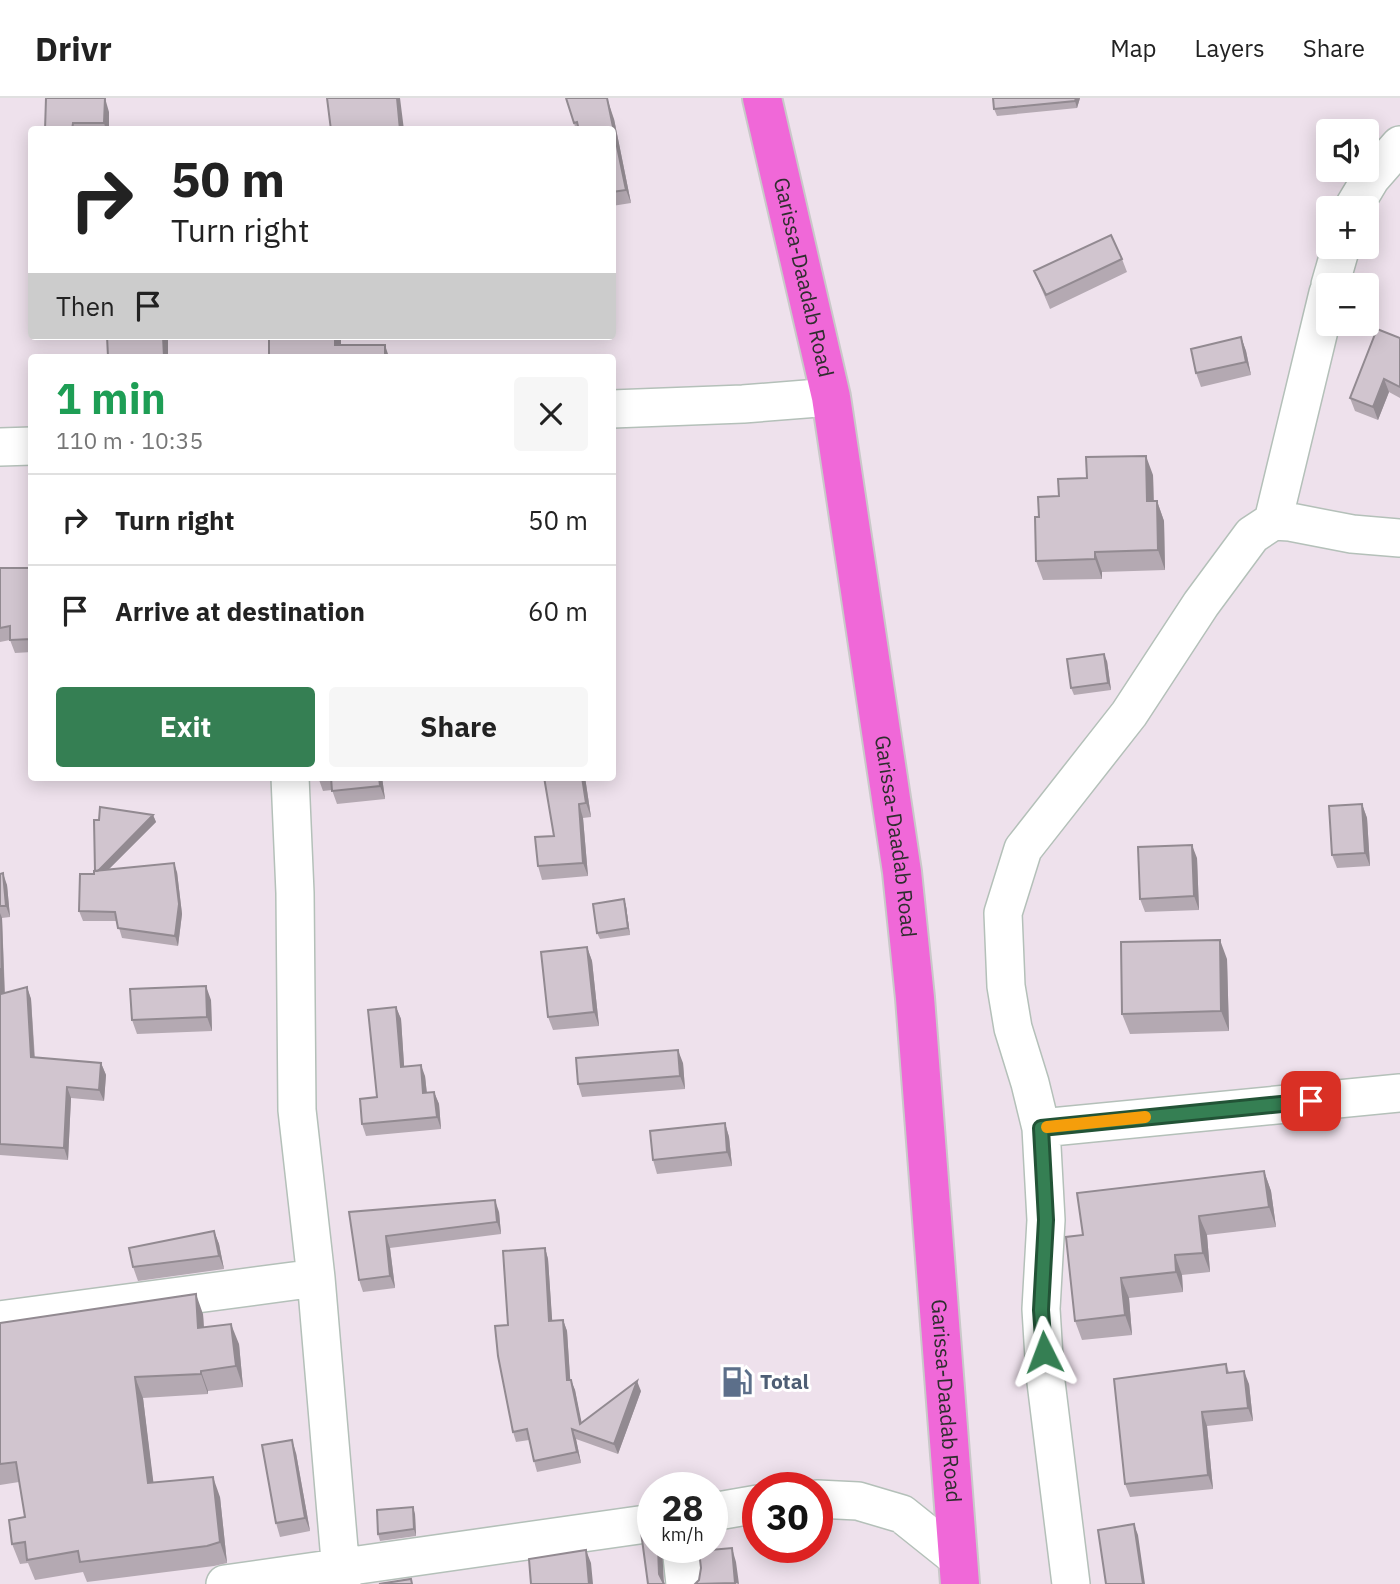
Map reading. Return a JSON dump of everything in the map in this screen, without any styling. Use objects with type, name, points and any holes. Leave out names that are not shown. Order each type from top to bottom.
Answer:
[{"type":"highway","name":"Garissa-Daadab Road","points":[[762,98],[831,397],[902,872],[915,998],[958,1571]]},
{"type":"street","points":[[1360,196],[1371,178],[1400,145]]},
{"type":"street","points":[[1273,522],[1316,336]]},
{"type":"street","points":[[616,409],[743,404],[831,397]]},
{"type":"street","points":[[0,447],[28,446]]},
{"type":"street","points":[[1071,1584],[1045,1374],[1041,1310],[1046,1220],[1041,1128],[1013,1028],[1006,986],[1003,913],[1023,849],[1129,714],[1201,604],[1252,535],[1273,522],[1290,522],[1352,534],[1400,538]]},
{"type":"street","points":[[290,781],[295,893],[297,1110],[316,1278],[341,1576]]},
{"type":"street","points":[[1041,1128],[1400,1093]]},
{"type":"street","points":[[0,1320],[316,1278]]},
{"type":"street","points":[[833,1500],[858,1501],[902,1514],[958,1571]]},
{"type":"street","points":[[225,1584],[341,1576],[637,1525]]},
{"type":"street","points":[[683,1563],[685,1584]]},
{"type":"building","points":[[46,98],[105,98],[104,123],[45,126]]},
{"type":"building","points":[[327,98],[397,98],[400,126],[330,126]]},
{"type":"building","points":[[566,98],[607,98],[613,126],[578,126],[577,122],[574,123]]},
{"type":"building","points":[[993,98],[1076,98],[1075,101],[994,109]]},
{"type":"building","points":[[616,142],[626,190],[616,191]]},
{"type":"building","points":[[1111,235],[1122,259],[1046,295],[1034,271]]},
{"type":"building","points":[[1379,330],[1400,338],[1400,387],[1384,379],[1373,407],[1350,398],[1374,336],[1379,336]]},
{"type":"building","points":[[1241,337],[1246,362],[1196,373],[1191,349]]},
{"type":"building","points":[[107,340],[163,340],[164,354],[108,354]]},
{"type":"building","points":[[269,340],[335,340],[335,345],[385,345],[385,354],[269,354]]},
{"type":"building","points":[[1146,456],[1147,501],[1157,501],[1158,550],[1095,552],[1095,559],[1036,561],[1035,517],[1039,517],[1038,497],[1059,496],[1058,479],[1087,478],[1086,457]]},
{"type":"building","points":[[0,568],[28,568],[28,639],[10,640],[10,626],[0,628]]},
{"type":"building","points":[[1104,654],[1108,683],[1071,688],[1067,659]]},
{"type":"building","points":[[331,781],[379,781],[380,786],[332,791]]},
{"type":"building","points":[[545,781],[583,781],[586,803],[579,804],[583,863],[538,866],[535,837],[554,836]]},
{"type":"building","points":[[1362,804],[1365,853],[1332,855],[1329,806]]},
{"type":"building","points":[[100,807],[153,815],[95,871],[94,820],[99,820]]},
{"type":"building","points":[[1192,845],[1194,896],[1140,899],[1138,847]]},
{"type":"building","points":[[174,863],[179,904],[175,936],[118,928],[115,912],[79,911],[80,874]]},
{"type":"building","points":[[3,873],[6,906],[0,906],[0,874]]},
{"type":"building","points":[[624,899],[628,928],[597,933],[593,904]]},
{"type":"building","points":[[1220,940],[1221,1011],[1122,1014],[1121,942]]},
{"type":"building","points":[[587,947],[594,1012],[548,1017],[541,952]]},
{"type":"building","points":[[0,968],[1,994],[27,987],[31,1057],[101,1063],[99,1090],[67,1087],[64,1148],[0,1144]]},
{"type":"building","points":[[206,986],[207,1017],[132,1020],[130,989]]},
{"type":"building","points":[[396,1007],[401,1067],[421,1065],[423,1093],[434,1092],[437,1117],[362,1124],[360,1099],[377,1097],[368,1010]]},
{"type":"building","points":[[678,1050],[680,1076],[578,1084],[576,1058]]},
{"type":"building","points":[[725,1123],[727,1152],[653,1160],[650,1131]]},
{"type":"building","points":[[1264,1171],[1269,1207],[1199,1216],[1203,1253],[1175,1255],[1176,1272],[1121,1278],[1125,1315],[1075,1321],[1066,1237],[1083,1235],[1077,1193]]},
{"type":"building","points":[[495,1200],[497,1222],[386,1236],[390,1276],[359,1280],[349,1212]]},
{"type":"building","points":[[214,1231],[219,1256],[133,1267],[129,1248]]},
{"type":"building","points":[[545,1248],[549,1321],[563,1320],[567,1380],[571,1380],[580,1424],[637,1381],[614,1444],[572,1429],[577,1452],[534,1461],[527,1429],[513,1432],[495,1326],[508,1325],[503,1251]]},
{"type":"building","points":[[196,1294],[198,1328],[231,1324],[236,1366],[201,1371],[201,1374],[135,1377],[148,1483],[213,1477],[220,1542],[207,1546],[80,1562],[78,1551],[27,1560],[25,1542],[12,1544],[9,1520],[25,1517],[16,1462],[0,1464],[0,1323]]},
{"type":"building","points":[[1226,1364],[1227,1373],[1244,1371],[1248,1408],[1202,1412],[1208,1475],[1125,1484],[1114,1379]]},
{"type":"building","points":[[292,1440],[305,1518],[276,1523],[262,1445]]},
{"type":"building","points":[[413,1507],[414,1529],[378,1534],[377,1510]]},
{"type":"building","points":[[1134,1524],[1143,1584],[1106,1584],[1098,1530]]},
{"type":"building","points":[[728,1548],[732,1548],[735,1583],[695,1584],[699,1580],[700,1563],[728,1563]]},
{"type":"building","points":[[586,1550],[589,1584],[531,1584],[529,1559]]},
{"type":"building","points":[[645,1563],[659,1563],[659,1574],[664,1584],[648,1584]]},
{"type":"building","points":[[411,1579],[412,1584],[379,1584]]},
{"type":"slow traffic","points":[[1047,1127],[1145,1117]]},
{"type":"place","name":"Total","points":[[737,1382]]},
{"type":"route","points":[[1044,1352],[1041,1310],[1046,1220],[1041,1128],[1311,1101]]}]
